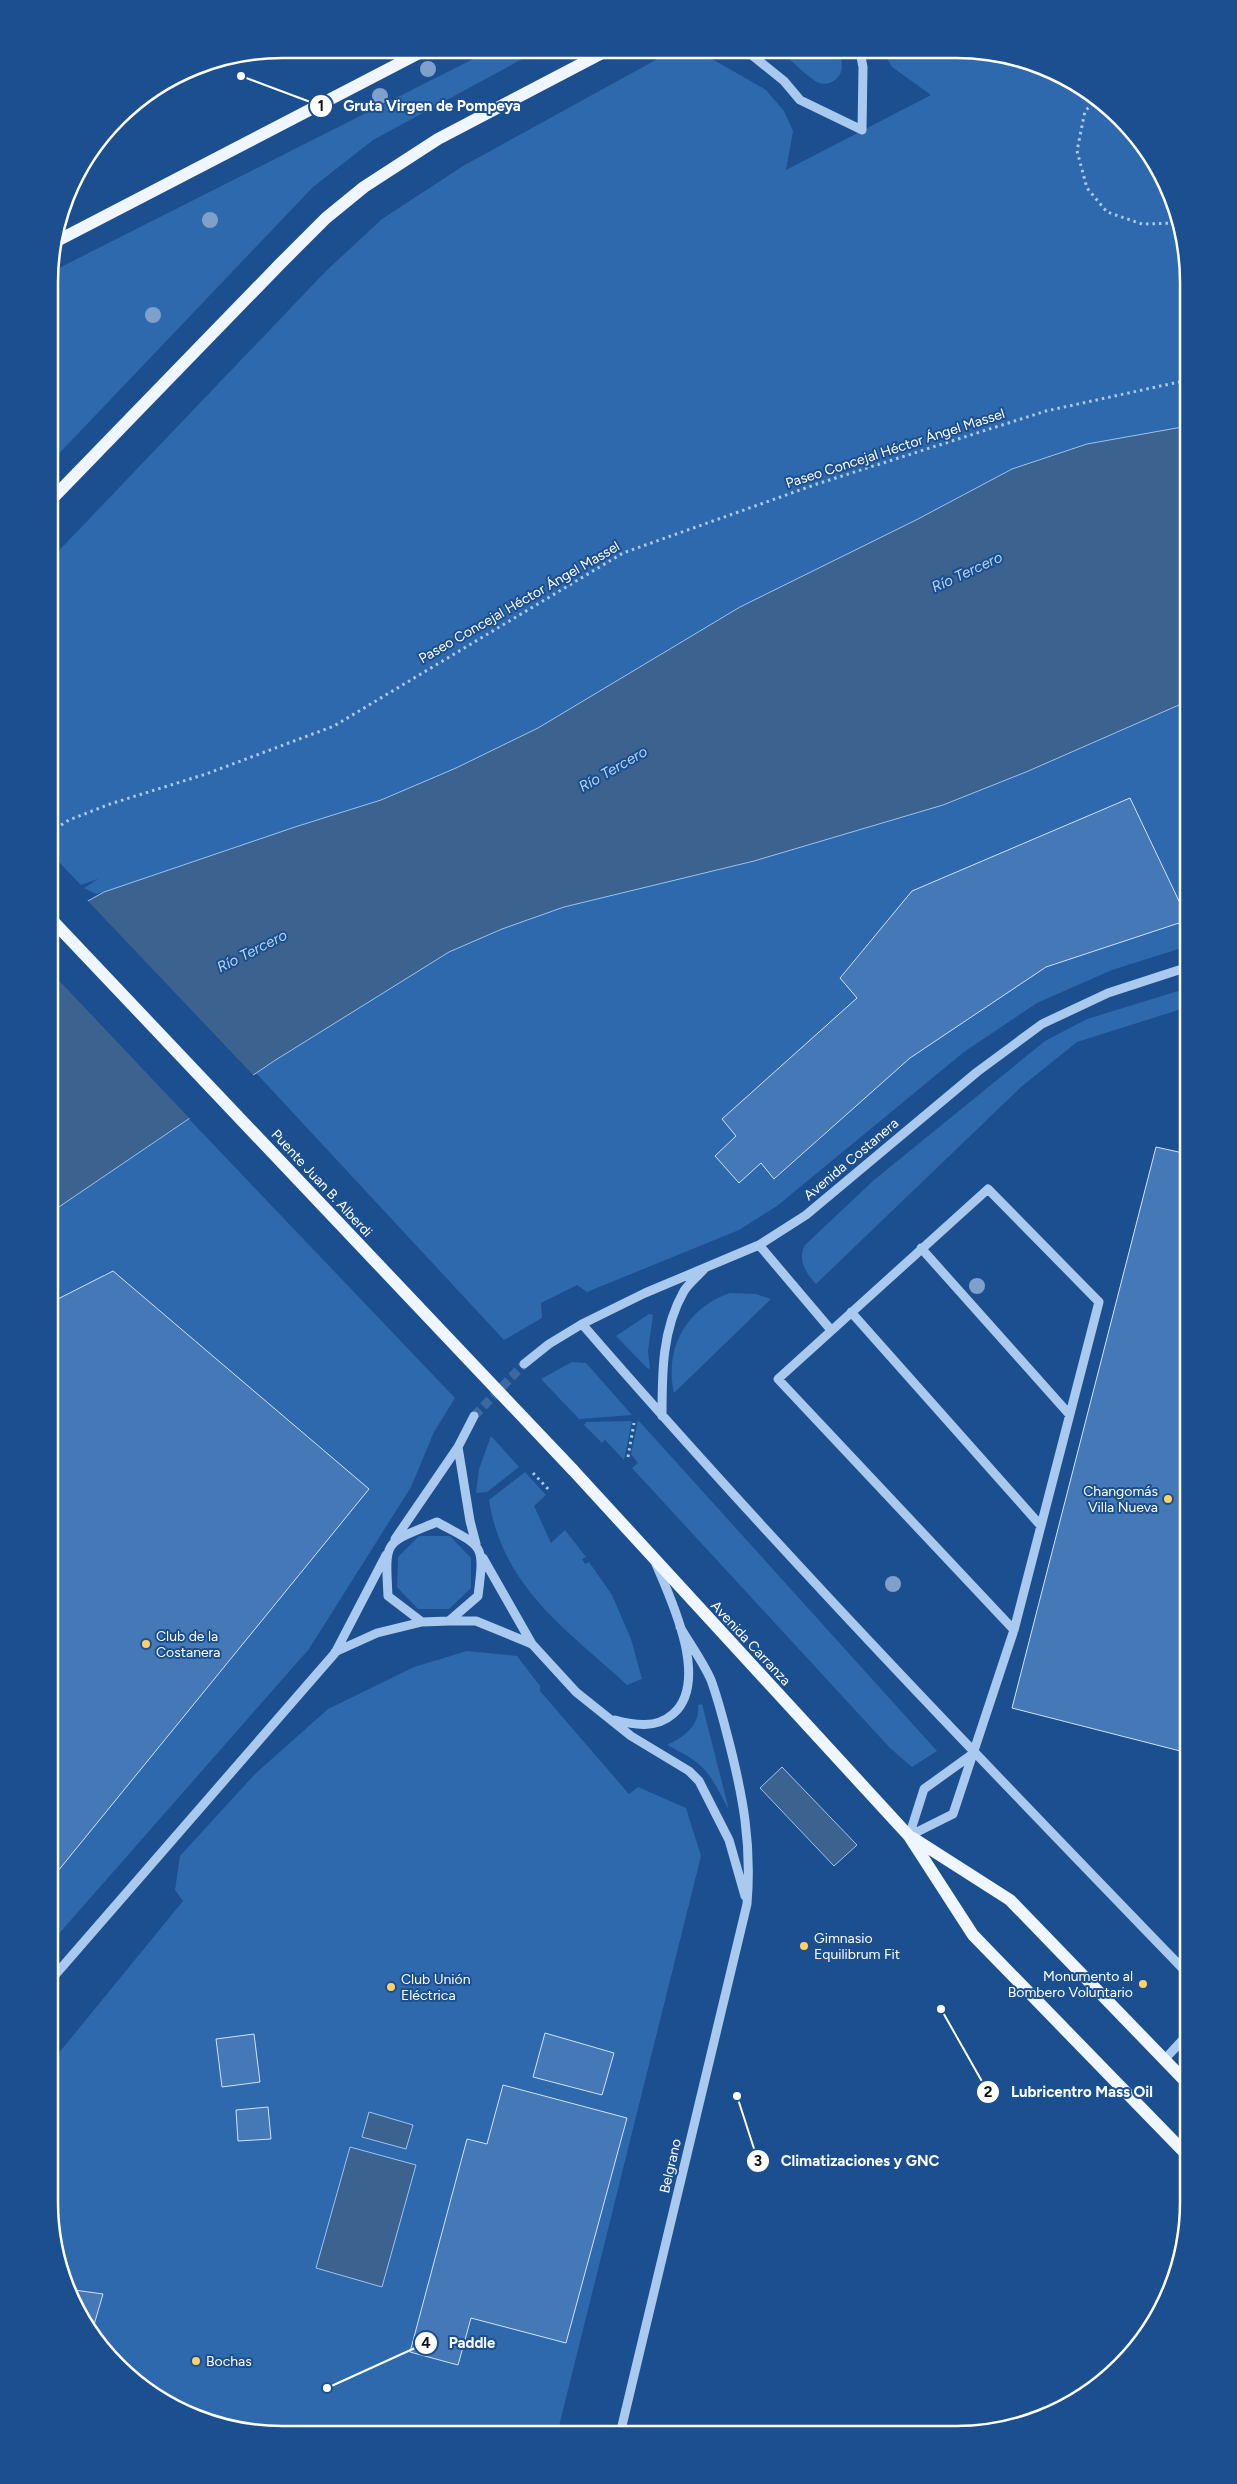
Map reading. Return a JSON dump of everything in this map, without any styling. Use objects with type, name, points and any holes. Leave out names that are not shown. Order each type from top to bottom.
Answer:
[{"type":"main road","points":[[62,238],[410,58]]},
{"type":"main road","points":[[58,492],[326,218],[364,187],[438,139],[593,58]]},
{"type":"main road","name":"Puente Juan B. Alberdi","points":[[58,926],[573,1470]]},
{"type":"main road","name":"Avenida Carranza","points":[[573,1470],[909,1836],[973,1935],[1180,2148]]},
{"type":"main road","name":"Avenida Carranza","points":[[909,1836],[1010,1900],[1180,2076]]},
{"type":"street","points":[[755,58],[784,81],[800,100],[862,130],[864,67],[862,58]]},
{"type":"street","name":"Avenida Costanera","points":[[524,1364],[549,1344],[582,1324],[645,1293],[759,1245],[806,1215],[977,1072],[1042,1024],[1108,993],[1180,970]]},
{"type":"street","points":[[909,1836],[953,1814],[1014,1630],[1098,1302],[988,1189],[778,1379],[1014,1630]]},
{"type":"street","points":[[759,1245],[831,1330]]},
{"type":"street","points":[[921,1248],[1069,1414]]},
{"type":"street","points":[[662,1416],[662,1365],[669,1328],[685,1290],[708,1266]]},
{"type":"street","points":[[852,1312],[1041,1526]]},
{"type":"street","points":[[582,1324],[662,1416],[891,1666],[1180,1966]]},
{"type":"street","points":[[58,1972],[334,1652],[395,1539],[458,1447],[474,1416]]},
{"type":"street","points":[[458,1447],[476,1544],[532,1644],[576,1692],[631,1736],[689,1771],[699,1781],[729,1840],[747,1904]]},
{"type":"street","points":[[395,1539],[437,1522],[476,1544]]},
{"type":"street","points":[[386,1555],[388,1596],[422,1622]]},
{"type":"street","points":[[449,1620],[478,1596],[483,1558]]},
{"type":"street","points":[[612,1719],[635,1724],[655,1724],[666,1720],[680,1708],[688,1692],[689,1665],[680,1627],[671,1599],[654,1560]]},
{"type":"street","points":[[334,1652],[377,1633],[422,1622],[449,1620],[476,1621],[532,1644]]},
{"type":"street","name":"Belgrano","points":[[622,2426],[747,1904],[749,1848],[743,1801],[710,1678],[680,1627]]},
{"type":"street","points":[[909,1836],[924,1789],[974,1752]]},
{"type":"street","points":[[1164,2060],[1180,2043]]},
{"type":"path","points":[[1093,105],[1085,111],[1077,151],[1087,188],[1107,212],[1142,224],[1172,223]]},
{"type":"path","name":"Paseo Concejal Héctor Ángel Massel","points":[[58,827],[69,820],[110,804],[206,774],[334,726],[623,553],[817,484],[1046,411],[1180,382]]},
{"type":"path","points":[[628,1457],[636,1417]]},
{"type":"shaded area","points":[[475,58],[524,58],[373,140],[313,187],[58,455],[58,268]]},
{"type":"shaded area","points":[[659,58],[710,58],[766,90],[784,111],[793,131],[786,170],[931,95],[892,67],[887,58],[984,59],[1027,69],[1080,95],[1114,123],[1142,157],[1168,210],[1178,253],[1180,282],[1180,427],[1087,444],[1012,469],[918,519],[740,607],[538,728],[456,768],[381,800],[104,892],[96,894],[84,888],[98,879],[81,885],[58,861],[58,552],[326,271],[382,219],[463,166]]},
{"type":"shaded area","points":[[788,58],[841,58],[841,73],[835,80],[824,84],[811,78]]},
{"type":"shaded area","points":[[1180,705],[1180,903],[1130,798],[912,891],[840,977],[857,998],[722,1119],[736,1136],[715,1156],[739,1183],[761,1163],[775,1179],[910,1058],[1046,967],[1180,923],[1180,949],[1112,970],[1037,1003],[964,1052],[777,1206],[739,1230],[587,1292],[577,1285],[541,1303],[542,1318],[504,1340],[256,1073],[377,995],[449,952],[502,929],[564,907],[754,861],[943,805],[1026,772]]},
{"type":"shaded area","points":[[1180,990],[1180,1010],[1077,1042],[1021,1087],[816,1284],[802,1261],[805,1245],[874,1180],[1045,1041],[1087,1019]]},
{"type":"shaded area","points":[[189,1119],[455,1398],[434,1432],[411,1487],[309,1649],[58,1935],[58,1815],[69,1733],[58,1731],[58,1375],[96,1382],[102,1320],[129,1284],[112,1271],[104,1274],[102,1282],[73,1300],[58,1302],[58,1208]]},
{"type":"shaded area","points":[[730,1293],[756,1294],[771,1299],[674,1393],[672,1361],[682,1332],[701,1309]]},
{"type":"shaded area","points":[[649,1314],[653,1315],[648,1351],[650,1368],[648,1369],[616,1336]]},
{"type":"shaded area","points":[[572,1362],[586,1363],[632,1415],[579,1419],[541,1379]]},
{"type":"shaded area","points":[[638,1420],[937,1751],[912,1767],[890,1748],[632,1468],[638,1463],[631,1454]]},
{"type":"shaded area","points":[[632,1421],[624,1460],[605,1440],[602,1443],[584,1425],[586,1422]]},
{"type":"shaded area","points":[[491,1436],[519,1467],[487,1492],[476,1493],[479,1469]]},
{"type":"shaded area","points":[[525,1472],[546,1495],[534,1506],[551,1543],[565,1530],[586,1557],[582,1559],[585,1564],[589,1562],[612,1595],[631,1639],[642,1679],[627,1685],[582,1645],[540,1605],[508,1558],[496,1531],[489,1500]]},
{"type":"shaded area","points":[[419,1536],[450,1536],[471,1558],[471,1588],[449,1609],[418,1609],[397,1587],[398,1557]]},
{"type":"shaded area","name":"Club Unión Eléctrica","points":[[467,1651],[517,1656],[540,1686],[540,1691],[629,1794],[638,1787],[686,1808],[701,1856],[559,2426],[267,2426],[224,2419],[183,2403],[157,2389],[134,2371],[113,2350],[95,2327],[75,2288],[65,2260],[59,2231],[58,2054],[183,1901],[175,1890],[180,1856],[255,1774],[328,1709],[414,1667]]},
{"type":"shaded area","points":[[702,1704],[729,1810],[705,1770],[691,1758],[667,1745],[690,1730],[696,1719],[698,1705]]},
{"type":"water","name":"Río Tercero","points":[[1180,427],[1180,705],[1026,772],[943,805],[754,861],[564,907],[502,929],[449,952],[274,1061],[58,1208],[58,918],[104,892],[381,800],[456,768],[538,728],[740,607],[918,519],[1012,469],[1087,444]]},
{"type":"water","points":[[782,1767],[857,1845],[834,1866],[760,1788]]},
{"type":"water","points":[[369,2112],[413,2125],[406,2149],[362,2137]]},
{"type":"water","points":[[350,2147],[416,2165],[382,2287],[316,2268]]},
{"type":"pier","points":[[86,899],[255,1077],[191,1120],[58,979],[58,915]]},
{"type":"building","points":[[1130,798],[1180,903],[1180,923],[1046,967],[910,1058],[774,1179],[761,1163],[739,1183],[715,1156],[736,1136],[722,1119],[857,998],[840,978],[912,891]]},
{"type":"building","points":[[1156,1147],[1180,1152],[1180,1751],[1012,1708]]},
{"type":"building","name":"Club de la Costanera","points":[[113,1271],[369,1489],[58,1871],[58,1299]]},
{"type":"building","points":[[545,2033],[614,2053],[602,2095],[533,2077]]},
{"type":"building","points":[[254,2034],[260,2082],[222,2087],[216,2039]]},
{"type":"building","points":[[503,2085],[627,2118],[566,2343],[471,2318],[458,2365],[410,2352],[467,2139],[487,2144]]},
{"type":"building","points":[[268,2107],[271,2139],[238,2141],[236,2110]]},
{"type":"building","points":[[76,2290],[103,2294],[94,2325]]},
{"type":"tunnel","points":[[474,1416],[524,1364]]},
{"type":"place","name":"Gruta Virgen de Pompeya","points":[[241,76]]},
{"type":"place","name":"Changomás Villa Nueva","points":[[1168,1499]]},
{"type":"place","name":"Club de la Costanera","points":[[146,1644]]},
{"type":"place","name":"Gimnasio Equilibrum Fit","points":[[804,1946]]},
{"type":"place","name":"Monumento al Bombero Voluntario","points":[[1143,1984]]},
{"type":"place","name":"Club Unión Eléctrica","points":[[391,1987]]},
{"type":"place","name":"Lubricentro Mass Oil","points":[[941,2009]]},
{"type":"place","name":"Climatizaciones y GNC","points":[[737,2096]]},
{"type":"place","name":"Bochas","points":[[196,2361]]},
{"type":"place","name":"Paddle","points":[[327,2388]]}]
